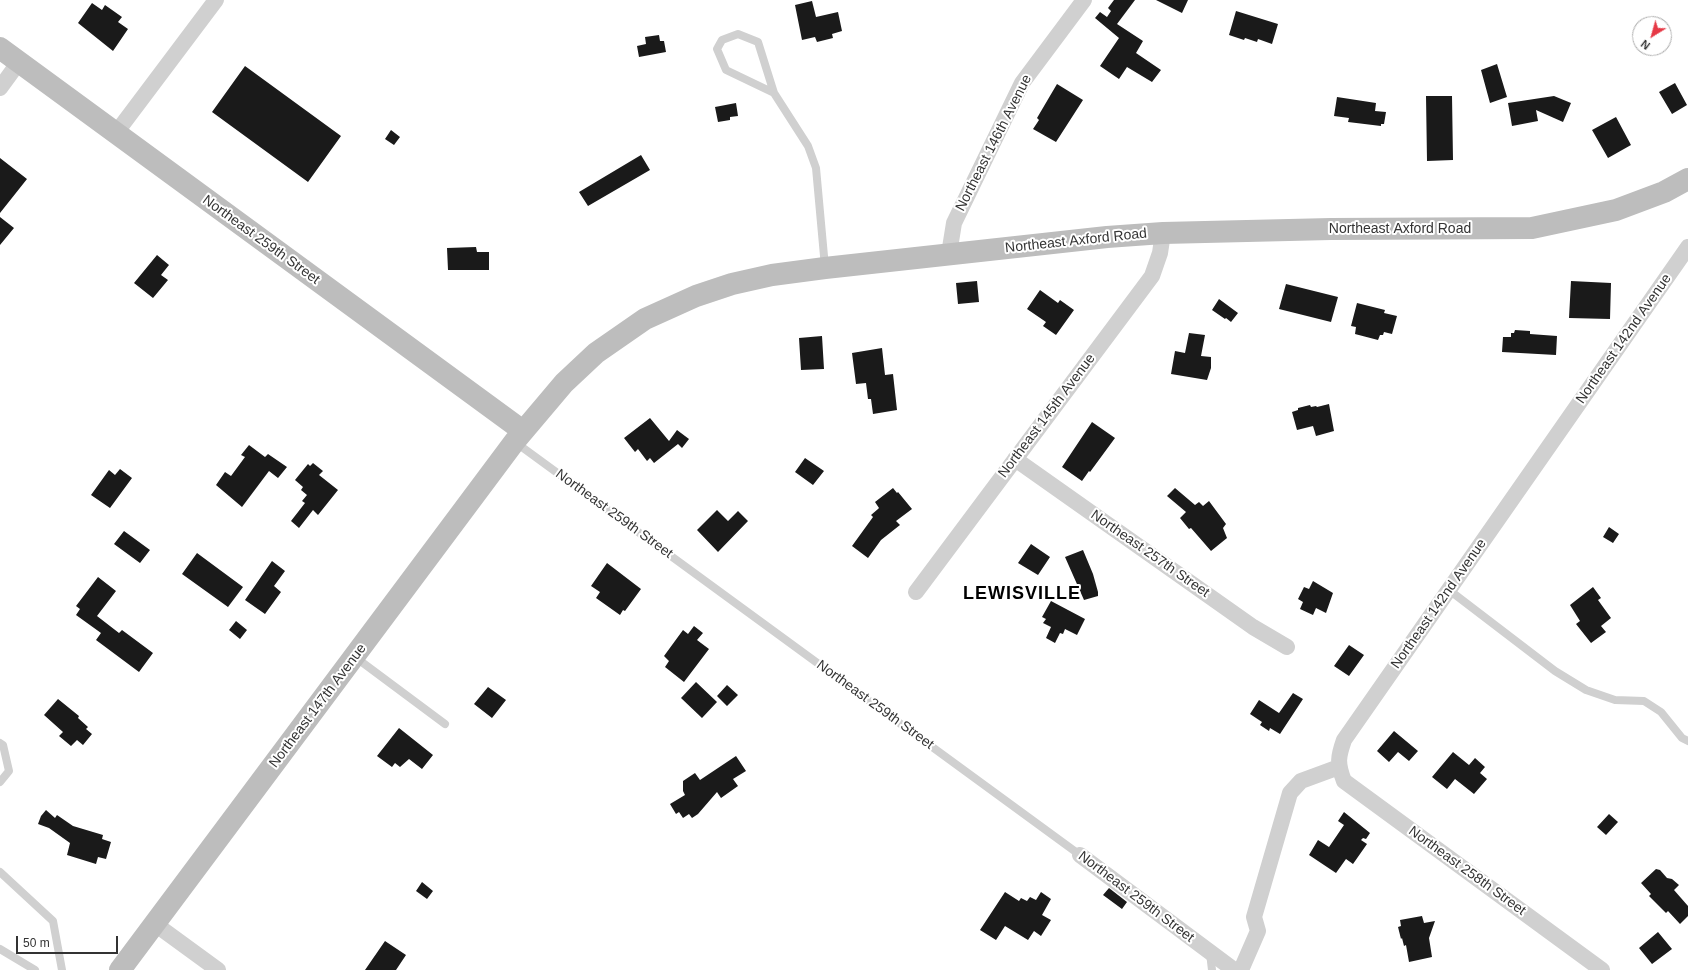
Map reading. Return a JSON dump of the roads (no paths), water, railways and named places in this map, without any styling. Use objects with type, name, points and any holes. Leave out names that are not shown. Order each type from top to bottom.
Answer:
[{"type":"main road","name":"Northeast 259th Street","points":[[0,48],[116,133],[519,436]]},
{"type":"main road","name":"Northeast Axford Road","points":[[519,436],[564,383],[596,354],[645,319],[696,296],[732,284],[772,275],[1107,237],[1163,233],[1332,229],[1532,228],[1616,210],[1664,192],[1688,179]]},
{"type":"main road","name":"Northeast 147th Avenue","points":[[120,970],[519,436]]},
{"type":"street","points":[[116,133],[216,0]]},
{"type":"street","name":"Northeast 146th Avenue","points":[[949,254],[954,223],[1022,83],[1084,0]]},
{"type":"street","points":[[0,88],[19,62]]},
{"type":"street","name":"Northeast 145th Avenue","points":[[916,592],[1152,276],[1160,253],[1163,233]]},
{"type":"street","name":"Northeast 142nd Avenue","points":[[1339,767],[1339,755],[1344,740],[1688,247]]},
{"type":"street","name":"Northeast 257th Street","points":[[1015,459],[1254,627],[1287,647]]},
{"type":"street","points":[[1241,970],[1258,931],[1254,917],[1290,793],[1301,781],[1339,767]]},
{"type":"street","name":"Northeast 258th Street","points":[[1339,767],[1344,781],[1602,970]]},
{"type":"street","name":"Northeast 259th Street","points":[[1080,855],[1234,970]]},
{"type":"street","points":[[155,924],[218,970]]},
{"type":"lane","points":[[774,93],[726,70],[718,49],[722,40],[738,34],[758,42],[774,93],[808,146],[816,168],[825,268]]},
{"type":"lane","name":"Northeast 259th Street","points":[[519,436],[1080,855]]},
{"type":"lane","points":[[1448,590],[1555,671],[1586,690],[1615,700],[1644,701],[1661,712],[1682,738],[1688,741]]},
{"type":"lane","points":[[354,657],[446,724]]},
{"type":"lane","points":[[0,743],[3,745],[9,771],[0,782]]},
{"type":"lane","points":[[0,872],[53,921],[62,970]]},
{"type":"lane","points":[[0,949],[35,970]]},
{"type":"lane","points":[[1209,951],[1212,970]]},
{"type":"district","name":"LEWISVILLE","points":[[1022,594]]}]
